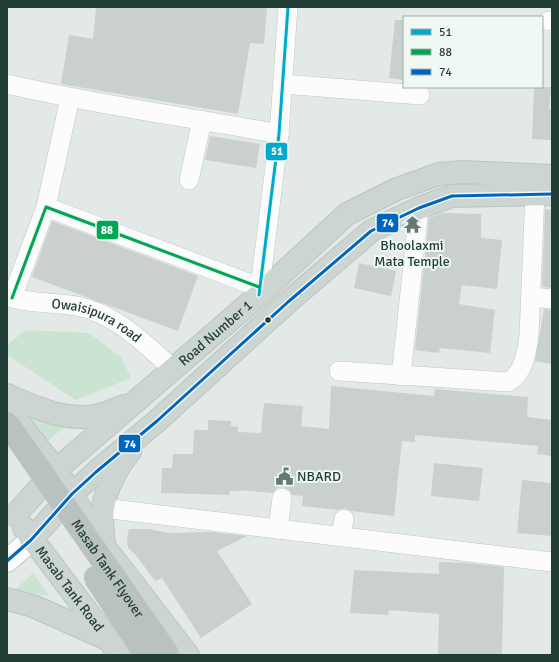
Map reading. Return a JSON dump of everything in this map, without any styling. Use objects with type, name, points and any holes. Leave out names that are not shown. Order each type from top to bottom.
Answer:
[{"type":"highway","name":"Masab Tank Flyover","points":[[7,423],[168,655]]},
{"type":"highway","name":"Masab Tank Flyover","points":[[7,443],[146,655]]},
{"type":"main road","name":"Road Number 1","points":[[11,509],[138,400],[347,214],[397,189],[439,174],[464,172],[552,176]]},
{"type":"main road","name":"Road Number 1","points":[[31,540],[72,494],[157,421],[248,340],[288,302],[371,231],[419,208],[452,196],[543,194]]},
{"type":"main road","points":[[7,395],[40,410],[70,417],[103,415],[138,400]]},
{"type":"main road","points":[[7,408],[56,470],[104,546],[188,655]]},
{"type":"main road","points":[[104,546],[103,508],[110,485],[123,460],[157,421]]},
{"type":"main road","name":"Masab Tank Road","points":[[11,509],[31,540],[115,648]]},
{"type":"main road","points":[[7,561],[31,540]]},
{"type":"main road","points":[[7,599],[33,606],[115,648]]},
{"type":"main road","points":[[138,655],[169,630]]},
{"type":"street","points":[[46,207],[259,291],[279,134],[288,7]]},
{"type":"street","points":[[7,84],[70,98],[279,134]]},
{"type":"street","points":[[283,84],[420,95]]},
{"type":"street","points":[[9,297],[46,207],[70,98]]},
{"type":"street","points":[[189,180],[202,120]]},
{"type":"street","points":[[339,371],[508,382],[514,379],[526,356],[543,194]]},
{"type":"street","points":[[401,376],[419,208]]},
{"type":"street","name":"Owaisipura road","points":[[9,297],[78,307],[105,316],[131,331],[173,369]]},
{"type":"street","points":[[531,297],[552,299]]},
{"type":"street","points":[[278,529],[282,498]]},
{"type":"street","points":[[103,508],[278,529],[343,528],[552,562]]},
{"type":"green space","points":[[26,330],[89,333],[121,357],[131,378],[76,400],[7,355],[7,345]]},
{"type":"green space","points":[[27,413],[68,424],[45,443]]},
{"type":"green space","points":[[33,573],[49,596],[15,590]]},
{"type":"building","points":[[96,7],[267,7],[264,44],[250,43],[238,114],[61,84],[69,35],[93,39]]},
{"type":"building","points":[[395,20],[403,20],[403,80],[389,78]]},
{"type":"building","points":[[551,87],[549,109],[552,110],[552,140],[532,139],[534,88]]},
{"type":"building","points":[[210,136],[260,144],[256,168],[205,160]]},
{"type":"building","points":[[545,209],[552,210],[552,288],[542,287]]},
{"type":"building","points":[[443,213],[481,214],[481,238],[502,240],[497,289],[462,285],[459,304],[495,310],[490,353],[440,348],[439,353],[415,350],[429,218]]},
{"type":"building","points":[[52,221],[198,276],[178,331],[32,277]]},
{"type":"building","points":[[359,263],[396,271],[391,296],[354,288]]},
{"type":"building","points":[[544,309],[552,310],[552,364],[535,361]]},
{"type":"building","points":[[331,386],[434,396],[435,389],[528,397],[527,417],[552,420],[552,456],[537,454],[538,446],[415,435],[415,442],[402,441],[394,516],[351,511],[345,508],[338,510],[302,506],[303,496],[292,495],[289,490],[283,487],[277,488],[273,493],[239,490],[229,491],[229,495],[161,493],[162,468],[172,468],[173,454],[193,454],[194,430],[208,430],[208,420],[231,421],[231,426],[238,427],[238,432],[261,433],[264,403],[303,406],[301,426],[329,429]]},
{"type":"building","points":[[434,463],[483,468],[479,501],[431,496]]},
{"type":"building","points":[[522,480],[552,483],[552,536],[517,533]]},
{"type":"building","points":[[129,529],[149,529],[168,533],[211,532],[247,536],[217,551],[252,604],[201,638],[162,578],[155,581],[136,555],[128,548],[127,537]]},
{"type":"building","points":[[439,562],[504,567],[502,655],[438,655],[439,614],[389,610],[388,615],[350,613],[354,570],[439,574]]},
{"type":"transit line","name":"51","points":[[259,295],[279,134],[288,7]]},
{"type":"transit line","name":"74","points":[[7,561],[31,540],[72,494],[96,472],[157,421],[288,302],[371,231],[419,208],[452,196],[552,194]]},
{"type":"transit line","name":"88","points":[[12,298],[46,207],[259,287]]},
{"type":"place","name":"Bhoolaxmi Mata Temple","points":[[412,225]]},
{"type":"place","name":"NBARD","points":[[284,476]]}]
